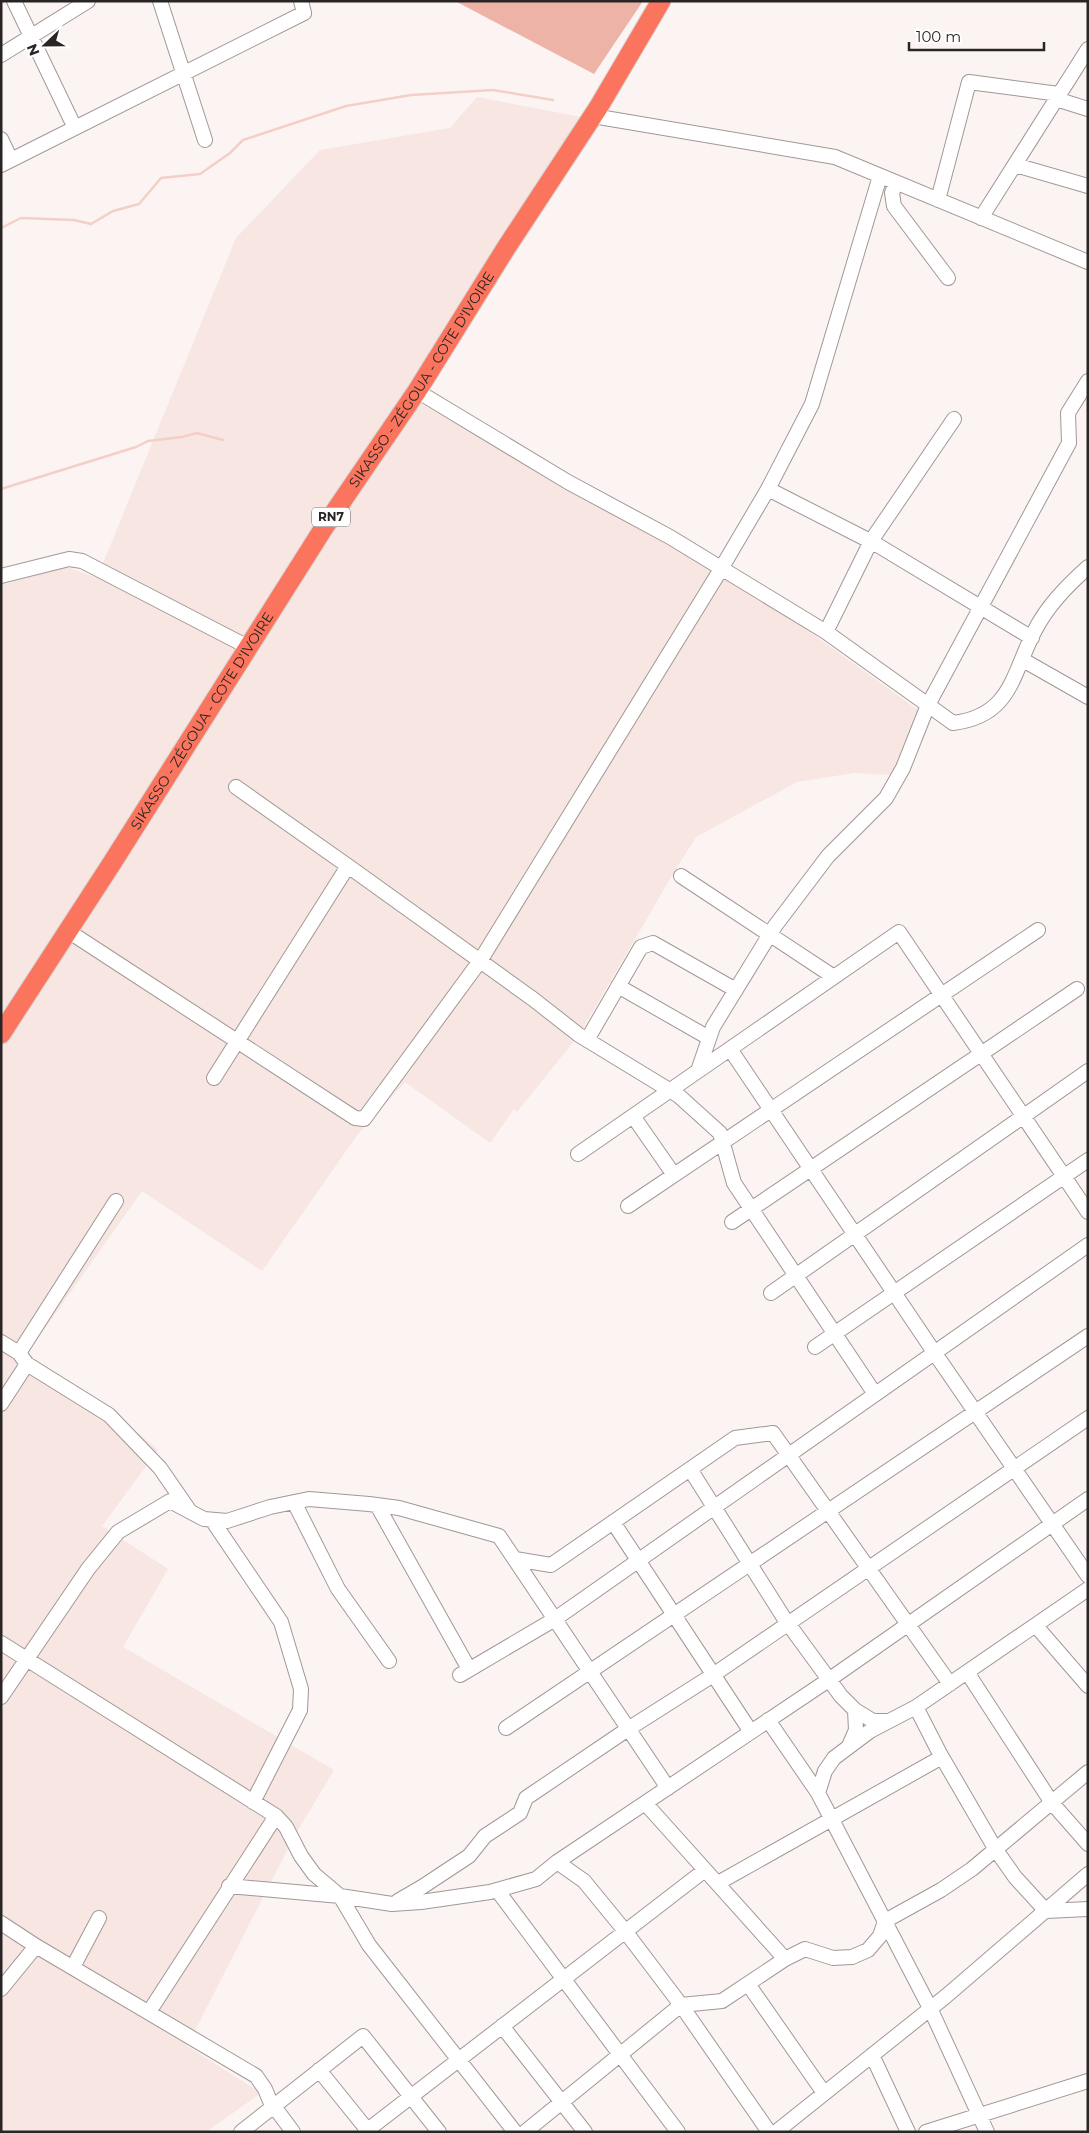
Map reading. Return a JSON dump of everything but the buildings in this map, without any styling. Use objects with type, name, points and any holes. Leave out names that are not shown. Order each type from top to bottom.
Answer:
[{"type":"highway","name":"SIKASSO - ZÉGOUA - COTE D'IVOIRE","points":[[1,1034],[325,526],[417,391],[506,248],[593,116],[661,1]]},
{"type":"street","points":[[14,1],[75,128]]},
{"type":"street","points":[[1,55],[88,1]]},
{"type":"street","points":[[160,1],[205,140]]},
{"type":"street","points":[[1,139],[6,163],[304,13],[301,1]]},
{"type":"street","points":[[980,218],[1088,49]]},
{"type":"street","points":[[938,200],[969,82],[1058,97],[1088,110]]},
{"type":"street","points":[[593,116],[835,157],[1088,262]]},
{"type":"street","points":[[1015,165],[1088,186]]},
{"type":"street","points":[[68,931],[355,1118],[364,1119],[480,961],[722,568],[768,489],[812,404],[880,176]]},
{"type":"street","points":[[896,182],[892,192],[894,206],[948,278]]},
{"type":"street","points":[[698,1071],[714,1027],[770,935],[828,856],[886,798],[903,768],[928,705],[1069,443],[1068,413],[1088,380]]},
{"type":"street","points":[[417,391],[568,482],[670,537],[826,632],[953,723],[970,721],[992,710],[1013,683],[1032,638],[1060,592],[1087,570]]},
{"type":"street","points":[[826,632],[871,541],[954,419]]},
{"type":"street","points":[[768,489],[871,541],[1032,638]]},
{"type":"street","points":[[1,576],[69,559],[82,561],[248,648]]},
{"type":"street","points":[[1023,660],[1088,697]]},
{"type":"street","points":[[236,787],[480,961],[587,1040],[679,1096],[720,1133],[734,1183],[797,1275],[874,1394]]},
{"type":"street","points":[[214,1078],[348,866]]},
{"type":"street","points":[[681,876],[834,977]]},
{"type":"street","points":[[628,1206],[1038,930]]},
{"type":"street","points":[[578,1154],[898,932],[1088,1212]]},
{"type":"street","points":[[587,1040],[642,947],[653,943],[736,990]]},
{"type":"street","points":[[618,986],[709,1038]]},
{"type":"street","points":[[732,1222],[1077,989]]},
{"type":"street","points":[[730,1049],[934,1352],[1088,1576]]},
{"type":"street","points":[[771,1294],[1088,1071]]},
{"type":"street","points":[[633,1116],[674,1175]]},
{"type":"street","points":[[815,1347],[1088,1160]]},
{"type":"street","points":[[1,1404],[23,1359],[116,1201]]},
{"type":"street","points":[[377,1505],[464,1672],[555,1619],[1088,1245]]},
{"type":"street","points":[[506,1728],[1088,1336]]},
{"type":"street","points":[[1,1342],[23,1359],[109,1415],[160,1468],[190,1512]]},
{"type":"street","points":[[392,1904],[469,1856],[485,1836],[520,1812],[526,1798],[628,1729],[714,1676],[787,1623],[1088,1418]]},
{"type":"street","points":[[515,1559],[551,1565],[735,1438],[773,1433],[950,1684]]},
{"type":"street","points":[[690,1469],[787,1623],[842,1696],[855,1710],[873,1721],[890,1721]]},
{"type":"street","points":[[229,1886],[340,1896],[392,1904],[421,1902],[497,1890],[536,1879],[557,1862],[830,1678],[1088,1498]]},
{"type":"street","points":[[1,1698],[88,1569],[118,1532],[170,1501],[204,1519],[227,1521],[270,1507],[310,1500],[377,1505],[399,1508],[499,1536],[668,1788]]},
{"type":"street","points":[[294,1502],[338,1589],[389,1661]]},
{"type":"street","points":[[212,1520],[281,1622],[301,1688],[300,1710],[253,1802]]},
{"type":"street","points":[[613,1522],[751,1732]]},
{"type":"street","points":[[818,1793],[825,1771],[834,1758],[870,1731],[916,1707],[1088,1589]]},
{"type":"street","points":[[1036,1626],[1088,1686]]},
{"type":"street","points":[[1,1642],[276,1816],[286,1827],[301,1856],[314,1874],[340,1896],[369,1945],[515,2132]]},
{"type":"street","points":[[968,1672],[1052,1803],[1088,1844]]},
{"type":"street","points":[[916,1707],[942,1757],[996,1850],[1015,1877],[1046,1911],[1088,1910]]},
{"type":"street","points":[[849,1747],[856,1730],[855,1710]]},
{"type":"street","points":[[768,1720],[818,1793],[930,2008],[987,2132]]},
{"type":"street","points":[[718,1884],[942,1757]]},
{"type":"street","points":[[525,2132],[681,2005],[722,2001],[805,1948],[832,1958],[852,1957],[868,1950],[880,1936],[885,1921],[941,1890],[996,1850],[1088,1772]]},
{"type":"street","points":[[645,1803],[786,1959]]},
{"type":"street","points":[[149,2012],[276,1816]]},
{"type":"street","points":[[557,1862],[584,1882],[625,1931],[681,2005],[769,2132]]},
{"type":"street","points":[[319,2070],[367,2131],[705,1870]]},
{"type":"street","points":[[776,2132],[930,2008],[1088,1874]]},
{"type":"street","points":[[497,1890],[678,2132]]},
{"type":"street","points":[[73,1968],[99,1918]]},
{"type":"street","points":[[1,1923],[36,1946],[256,2076],[273,2106],[293,2132]]},
{"type":"street","points":[[1,1989],[36,1946]]},
{"type":"street","points":[[748,1984],[824,2093]]},
{"type":"street","points":[[502,2026],[585,2132]]},
{"type":"street","points":[[241,2132],[363,2036],[439,2132]]},
{"type":"street","points":[[872,2055],[908,2132]]},
{"type":"street","points":[[926,2132],[1088,2081]]},
{"type":"shaded area","points":[[455,1],[643,1],[594,74]]},
{"type":"shaded area","points":[[477,97],[602,121],[418,402],[774,606],[918,710],[895,775],[854,773],[797,782],[696,837],[579,1035],[517,1112],[514,1109],[490,1143],[405,1082],[358,1134],[262,1271],[142,1191],[27,1354],[106,1406],[158,1450],[102,1526],[168,1569],[123,1647],[334,1770],[295,1835],[187,2046],[261,2093],[206,2132],[1,2132],[1,585],[67,567],[97,578],[236,238],[320,150],[450,128]]},
{"type":"waterway","points":[[1,228],[21,218],[74,220],[91,224],[113,211],[139,204],[161,178],[200,174],[230,153],[243,140],[346,106],[411,95],[493,90],[553,100]]},
{"type":"waterway","points":[[1,489],[136,447],[148,441],[182,437],[197,433],[223,440]]}]
